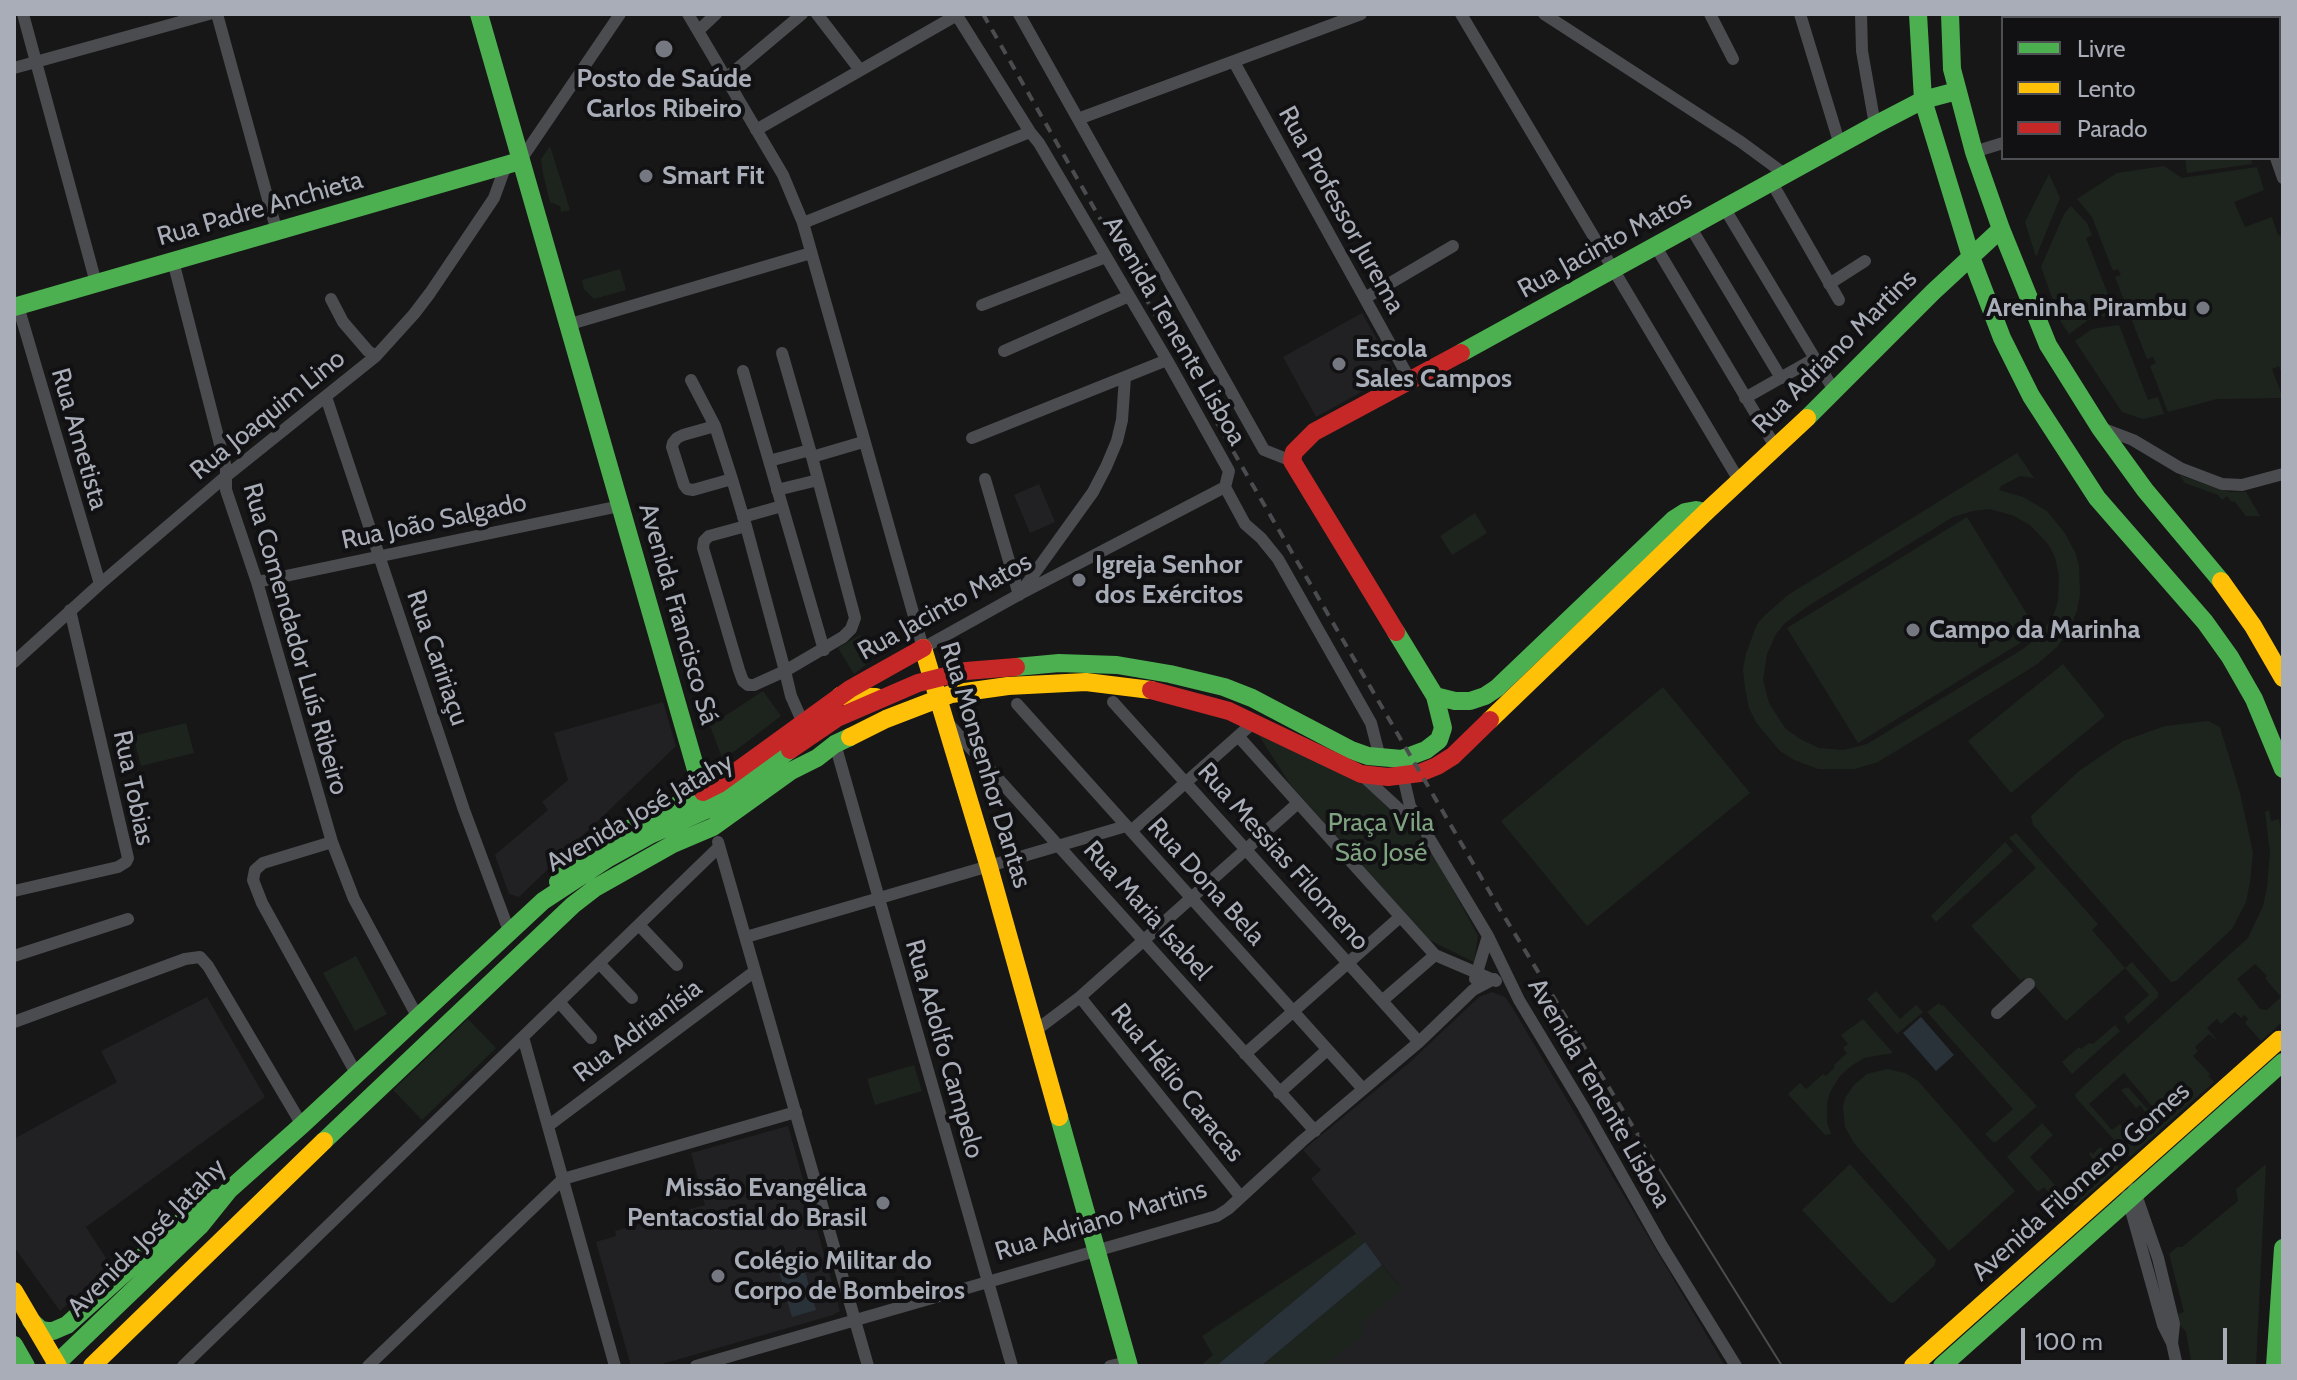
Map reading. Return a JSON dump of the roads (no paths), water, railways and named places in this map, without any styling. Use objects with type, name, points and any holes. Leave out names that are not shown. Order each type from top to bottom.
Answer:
[{"type":"main road","name":"Avenida Francisco Sá","points":[[479,14],[513,163],[567,325],[708,809]]},
{"type":"main road","points":[[1918,14],[1923,100],[1971,257],[2002,338],[2039,408],[2097,498],[2187,600],[2230,657],[2254,699],[2283,769]]},
{"type":"main road","points":[[1950,14],[1952,69],[1974,152],[2048,345],[2100,428],[2145,490],[2225,586],[2283,678]]},
{"type":"main road","name":"Rua Jacinto Matos","points":[[1292,461],[1294,452],[1314,432],[1875,125],[1923,100],[1957,91]]},
{"type":"main road","name":"Rua Padre Anchieta","points":[[16,306],[513,163]]},
{"type":"main road","name":"Rua Adriano Martins","points":[[1453,756],[1835,392],[1933,292],[2001,229]]},
{"type":"main road","points":[[1292,461],[1435,696]]},
{"type":"main road","name":"Rua Adriano Martins","points":[[1435,696],[1470,701],[1497,688],[1674,519],[1685,512],[1706,512]]},
{"type":"main road","name":"Rua Jacinto Matos","points":[[708,809],[719,784],[840,696],[923,648]]},
{"type":"main road","name":"Rua Monsenhor Dantas","points":[[923,648],[989,867],[1097,1250],[1123,1365]]},
{"type":"main road","name":"Avenida José Jatahy","points":[[92,1366],[573,905],[595,888],[673,844],[708,809],[837,718],[880,698],[966,671],[1037,663],[1090,663],[1147,670],[1224,687],[1252,698],[1351,750],[1380,758],[1411,757],[1439,740],[1443,728],[1435,696]]},
{"type":"main road","name":"Avenida José Jatahy","points":[[56,1365],[200,1226],[229,1190],[543,901],[569,868],[591,848],[708,809],[817,758],[835,744],[886,719],[939,698],[1008,686],[1086,682],[1182,697],[1229,711],[1361,774],[1388,777],[1420,773],[1453,756]]},
{"type":"main road","points":[[840,696],[880,698]]},
{"type":"main road","name":"Avenida Filomeno Gomes","points":[[1942,1366],[2279,1040],[2283,1042]]},
{"type":"main road","points":[[372,1059],[377,1075],[388,1080]]},
{"type":"main road","name":"Avenida Filomeno Gomes","points":[[1913,1366],[2283,1062]]},
{"type":"main road","points":[[331,1097],[350,1100],[353,1106],[348,1118]]},
{"type":"main road","points":[[31,1321],[47,1331],[67,1325],[190,1214],[229,1190]]},
{"type":"main road","points":[[2276,1361],[2283,1248]]},
{"type":"main road","points":[[14,1291],[56,1365]]},
{"type":"main road","points":[[14,1345],[26,1366]]},
{"type":"street","points":[[23,14],[96,283]]},
{"type":"street","points":[[14,68],[209,14]]},
{"type":"street","points":[[217,14],[277,232]]},
{"type":"street","name":"Rua Joaquim Lino","points":[[14,662],[225,477],[376,356],[430,293],[494,198],[513,163],[620,14]]},
{"type":"street","name":"Rua Monsenhor Dantas","points":[[688,14],[783,175],[803,223],[923,648]]},
{"type":"street","points":[[698,31],[716,14]]},
{"type":"street","points":[[726,78],[802,14]]},
{"type":"street","points":[[817,14],[860,70]]},
{"type":"street","points":[[756,130],[957,14]]},
{"type":"street","name":"Avenida Tenente Lisboa","points":[[957,14],[1039,143],[1167,360],[1229,471],[1225,487],[1245,524],[1278,559],[1371,723],[1380,758]]},
{"type":"street","name":"Avenida Tenente Lisboa","points":[[1019,14],[1264,450],[1292,461]]},
{"type":"street","points":[[1078,119],[1361,14]]},
{"type":"street","points":[[1461,14],[1740,482]]},
{"type":"street","points":[[1544,14],[1741,142],[1779,179],[1839,300]]},
{"type":"street","points":[[1710,14],[1733,59]]},
{"type":"street","points":[[1800,14],[1840,145]]},
{"type":"street","points":[[1861,14],[1862,51],[1875,125]]},
{"type":"street","name":"Rua Professor Jurema","points":[[1234,62],[1410,380]]},
{"type":"street","points":[[803,223],[1030,132]]},
{"type":"street","points":[[1974,152],[2001,144]]},
{"type":"street","points":[[1725,209],[1835,392]]},
{"type":"street","points":[[1691,228],[1781,378]]},
{"type":"street","points":[[1365,298],[1453,246]]},
{"type":"street","points":[[1656,247],[1776,448]]},
{"type":"street","points":[[567,325],[811,253]]},
{"type":"street","points":[[982,305],[1106,257]]},
{"type":"street","name":"Rua Comendador Luís Ribeiro","points":[[173,261],[226,468],[226,490],[257,582],[332,842],[354,899],[417,1016]]},
{"type":"street","points":[[1829,284],[1865,261]]},
{"type":"street","points":[[1004,351],[1129,296]]},
{"type":"street","points":[[331,299],[343,322],[376,356]]},
{"type":"street","name":"Rua Ametista","points":[[16,306],[100,584]]},
{"type":"street","points":[[782,353],[855,618],[848,633],[824,650],[785,671],[748,685],[743,681],[704,553],[704,541],[709,536],[782,506]]},
{"type":"street","points":[[1745,398],[1814,359]]},
{"type":"street","points":[[972,438],[1167,360]]},
{"type":"street","points":[[743,371],[824,650]]},
{"type":"street","points":[[1020,594],[1093,492],[1106,467],[1122,420],[1125,377]]},
{"type":"street","points":[[691,380],[715,426],[791,696],[803,723]]},
{"type":"street","name":"Rua Caririaçu","points":[[326,397],[464,810],[509,931]]},
{"type":"street","points":[[715,426],[683,435],[673,443],[684,485],[693,490],[732,479]]},
{"type":"street","points":[[2100,428],[2133,440],[2180,468],[2222,484],[2242,485],[2283,474]]},
{"type":"street","points":[[769,461],[863,442]]},
{"type":"street","points":[[985,479],[1020,594]]},
{"type":"street","points":[[777,490],[818,480]]},
{"type":"street","name":"Rua Jacinto Matos","points":[[923,648],[1225,487]]},
{"type":"street","name":"Rua João Salgado","points":[[257,582],[620,506]]},
{"type":"street","name":"Rua Tobias","points":[[14,891],[118,867],[128,858],[70,610]]},
{"type":"street","name":"Rua Messias Filomeno","points":[[1113,702],[1419,1042]]},
{"type":"street","name":"Rua Dona Bela","points":[[1017,704],[1363,1089]]},
{"type":"street","name":"Rua Maria Isabel","points":[[946,721],[1315,1131]]},
{"type":"street","points":[[746,937],[1128,828],[1186,783],[1254,722]]},
{"type":"street","points":[[1238,736],[1435,955],[1494,979],[1519,1000]]},
{"type":"street","name":"Rua Adolfo Campelo","points":[[835,744],[1012,1366]]},
{"type":"street","name":"Avenida Tenente Lisboa","points":[[1361,774],[1429,839]]},
{"type":"street","name":"Avenida Tenente Lisboa","points":[[1403,776],[1410,806],[1488,936],[1519,1000],[1662,1246],[1736,1366]]},
{"type":"street","points":[[1035,1031],[1145,941],[1298,803]]},
{"type":"street","name":"Avenida Francisco Sá","points":[[708,809],[868,1366]]},
{"type":"street","points":[[332,842],[263,863],[255,870],[253,880],[262,903],[357,1075]]},
{"type":"street","points":[[183,1366],[719,847]]},
{"type":"street","points":[[1245,1054],[1400,917]]},
{"type":"street","points":[[14,956],[128,919]]},
{"type":"street","points":[[639,925],[677,965]]},
{"type":"street","points":[[1473,990],[1488,936]]},
{"type":"street","points":[[1383,1000],[1435,955]]},
{"type":"street","points":[[14,1022],[185,959],[200,957],[302,1125]]},
{"type":"street","points":[[599,963],[632,998]]},
{"type":"street","name":"Rua Adrianísia","points":[[548,1126],[755,971]]},
{"type":"street","name":"Rua Adriano Martins","points":[[696,1366],[1217,1216],[1419,1042],[1473,990],[1494,979]]},
{"type":"street","points":[[1997,1013],[2029,984]]},
{"type":"street","name":"Rua Hélio Caracas","points":[[1080,997],[1240,1196]]},
{"type":"street","points":[[559,1002],[591,1038]]},
{"type":"street","points":[[523,1037],[615,1366]]},
{"type":"street","points":[[1279,1093],[1327,1050]]},
{"type":"street","points":[[368,1366],[563,1179],[796,1112]]},
{"type":"street","points":[[2127,1188],[2177,1366]]},
{"type":"tram line","points":[[1638,1135],[1782,1366]]},
{"type":"railway","points":[[983,14],[1499,908],[1638,1135]]},
{"type":"place","name":"Posto de Saúde Carlos Ribeiro","points":[[664,49]]},
{"type":"place","name":"Smart Fit","points":[[646,176]]},
{"type":"place","name":"Areninha Pirambu","points":[[2203,308]]},
{"type":"place","name":"Escola Sales Campos","points":[[1339,364]]},
{"type":"place","name":"Igreja Senhor dos Exércitos","points":[[1079,580]]},
{"type":"place","name":"Campo da Marinha","points":[[1913,630]]},
{"type":"place","name":"Missão Evangélica Pentacostial do Brasil","points":[[883,1203]]},
{"type":"place","name":"Colégio Militar do Corpo de Bombeiros","points":[[718,1276]]},
{"type":"park label","name":"Praça Vila São José","points":[[1381,838]]}]
